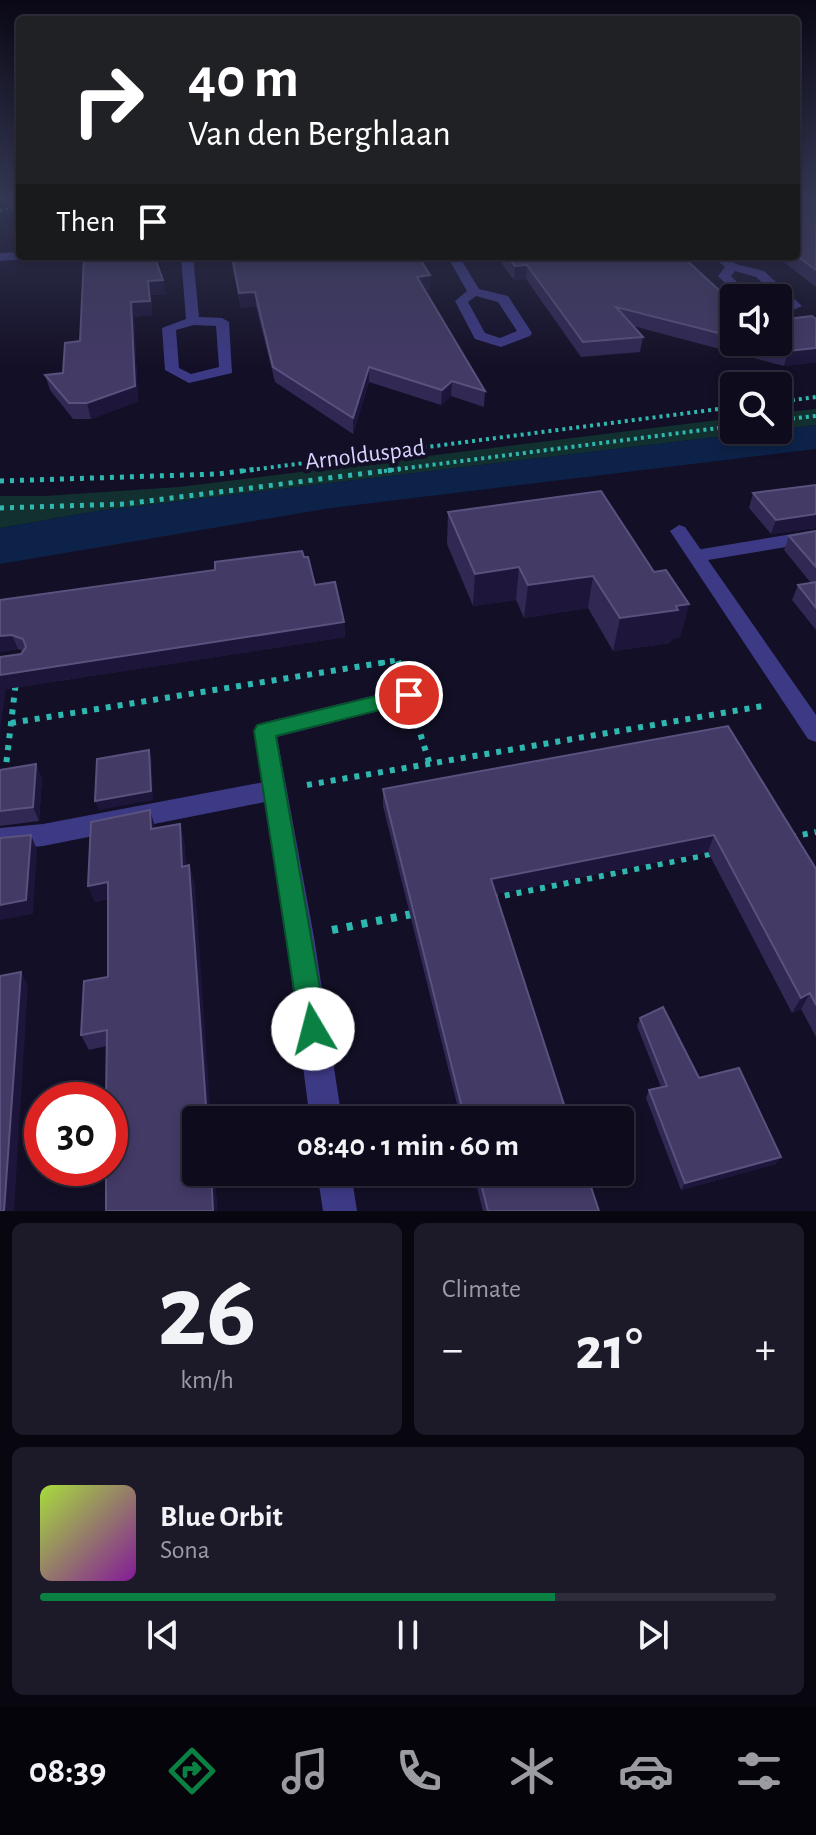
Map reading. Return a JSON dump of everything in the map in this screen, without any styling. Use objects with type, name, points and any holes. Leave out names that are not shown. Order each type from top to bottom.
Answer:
[{"type":"street","points":[[187,260],[193,321]]},
{"type":"street","points":[[455,260],[474,292],[503,299],[525,333],[501,343],[480,336],[461,301],[474,292]]},
{"type":"street","points":[[723,260],[732,267],[760,274],[771,284]]},
{"type":"street","points":[[732,267],[724,276],[732,284]]},
{"type":"street","points":[[193,321],[222,322],[227,370],[189,379],[172,370],[169,328],[193,321]]},
{"type":"street","points":[[679,531],[816,733]]},
{"type":"street","points":[[696,556],[816,536]]},
{"type":"street","points":[[324,1106],[300,937],[265,731],[409,695]]},
{"type":"street","points":[[0,839],[43,835],[275,790]]},
{"type":"street","points":[[336,1186],[340,1211]]},
{"type":"path","points":[[792,400],[816,397]]},
{"type":"path","name":"Arnolduspad","points":[[0,481],[217,474],[720,409]]},
{"type":"path","points":[[792,419],[816,416]]},
{"type":"path","name":"Arnolduspad","points":[[0,508],[124,504],[720,428]]},
{"type":"path","points":[[11,723],[398,660],[430,765]]},
{"type":"path","points":[[5,779],[17,676]]},
{"type":"path","points":[[275,790],[793,700]]},
{"type":"path","points":[[785,838],[816,832]]},
{"type":"path","points":[[488,899],[722,851]]},
{"type":"path","points":[[300,937],[425,912]]},
{"type":"green space","points":[[816,409],[816,425],[792,428],[792,412]]},
{"type":"green space","points":[[720,420],[720,436],[97,511],[0,528],[0,496],[179,487]]},
{"type":"water","points":[[816,425],[816,449],[331,508],[0,564],[0,528],[97,511],[720,436],[720,444],[792,444],[792,428]]},
{"type":"building","points":[[800,254],[816,254],[816,270],[800,258]]},
{"type":"building","points":[[84,260],[156,260],[163,280],[148,281],[150,301],[131,302],[135,386],[87,403],[69,403],[45,375],[63,373],[65,343],[80,341]]},
{"type":"building","points":[[233,260],[421,260],[430,275],[417,277],[485,391],[452,381],[442,390],[369,367],[353,418],[273,367],[255,292],[239,293]]},
{"type":"building","points":[[510,260],[686,260],[720,291],[720,333],[616,307],[643,337],[583,342],[527,265],[515,266]]},
{"type":"building","points":[[812,316],[816,319],[816,348],[792,351],[792,318]]},
{"type":"building","points":[[816,485],[816,514],[776,520],[753,493]]},
{"type":"building","points":[[601,491],[654,572],[666,570],[689,604],[676,606],[678,610],[620,618],[593,576],[528,585],[519,567],[475,574],[448,512]]},
{"type":"building","points":[[816,531],[816,567],[789,536]]},
{"type":"building","points":[[302,551],[304,557],[308,557],[315,585],[335,582],[344,622],[0,675],[0,657],[21,654],[26,647],[23,639],[12,635],[0,636],[0,600],[215,570],[215,562]]},
{"type":"building","points":[[816,582],[816,608],[798,585]]},
{"type":"building","points":[[728,726],[816,869],[816,1005],[810,993],[801,998],[714,835],[491,879],[564,1106],[462,1106],[383,789]]},
{"type":"building","points":[[149,750],[151,791],[95,801],[97,759]]},
{"type":"building","points":[[36,764],[33,807],[0,811],[0,770]]},
{"type":"building","points":[[150,810],[151,829],[180,824],[182,867],[189,865],[206,1106],[182,1106],[182,1186],[212,1186],[213,1211],[106,1211],[106,1186],[128,1186],[128,1082],[106,1082],[107,1030],[81,1035],[84,981],[108,977],[108,882],[88,886],[91,822]]},
{"type":"building","points":[[31,835],[26,900],[0,905],[0,838]]},
{"type":"building","points":[[21,972],[4,1211],[0,1211],[0,976]]},
{"type":"building","points":[[663,1007],[699,1078],[739,1068],[781,1157],[685,1183],[649,1090],[667,1086],[640,1018]]},
{"type":"building","points":[[482,1186],[591,1186],[599,1211],[488,1211]]},
{"type":"route","points":[[313,1029],[265,731],[409,695]]}]
